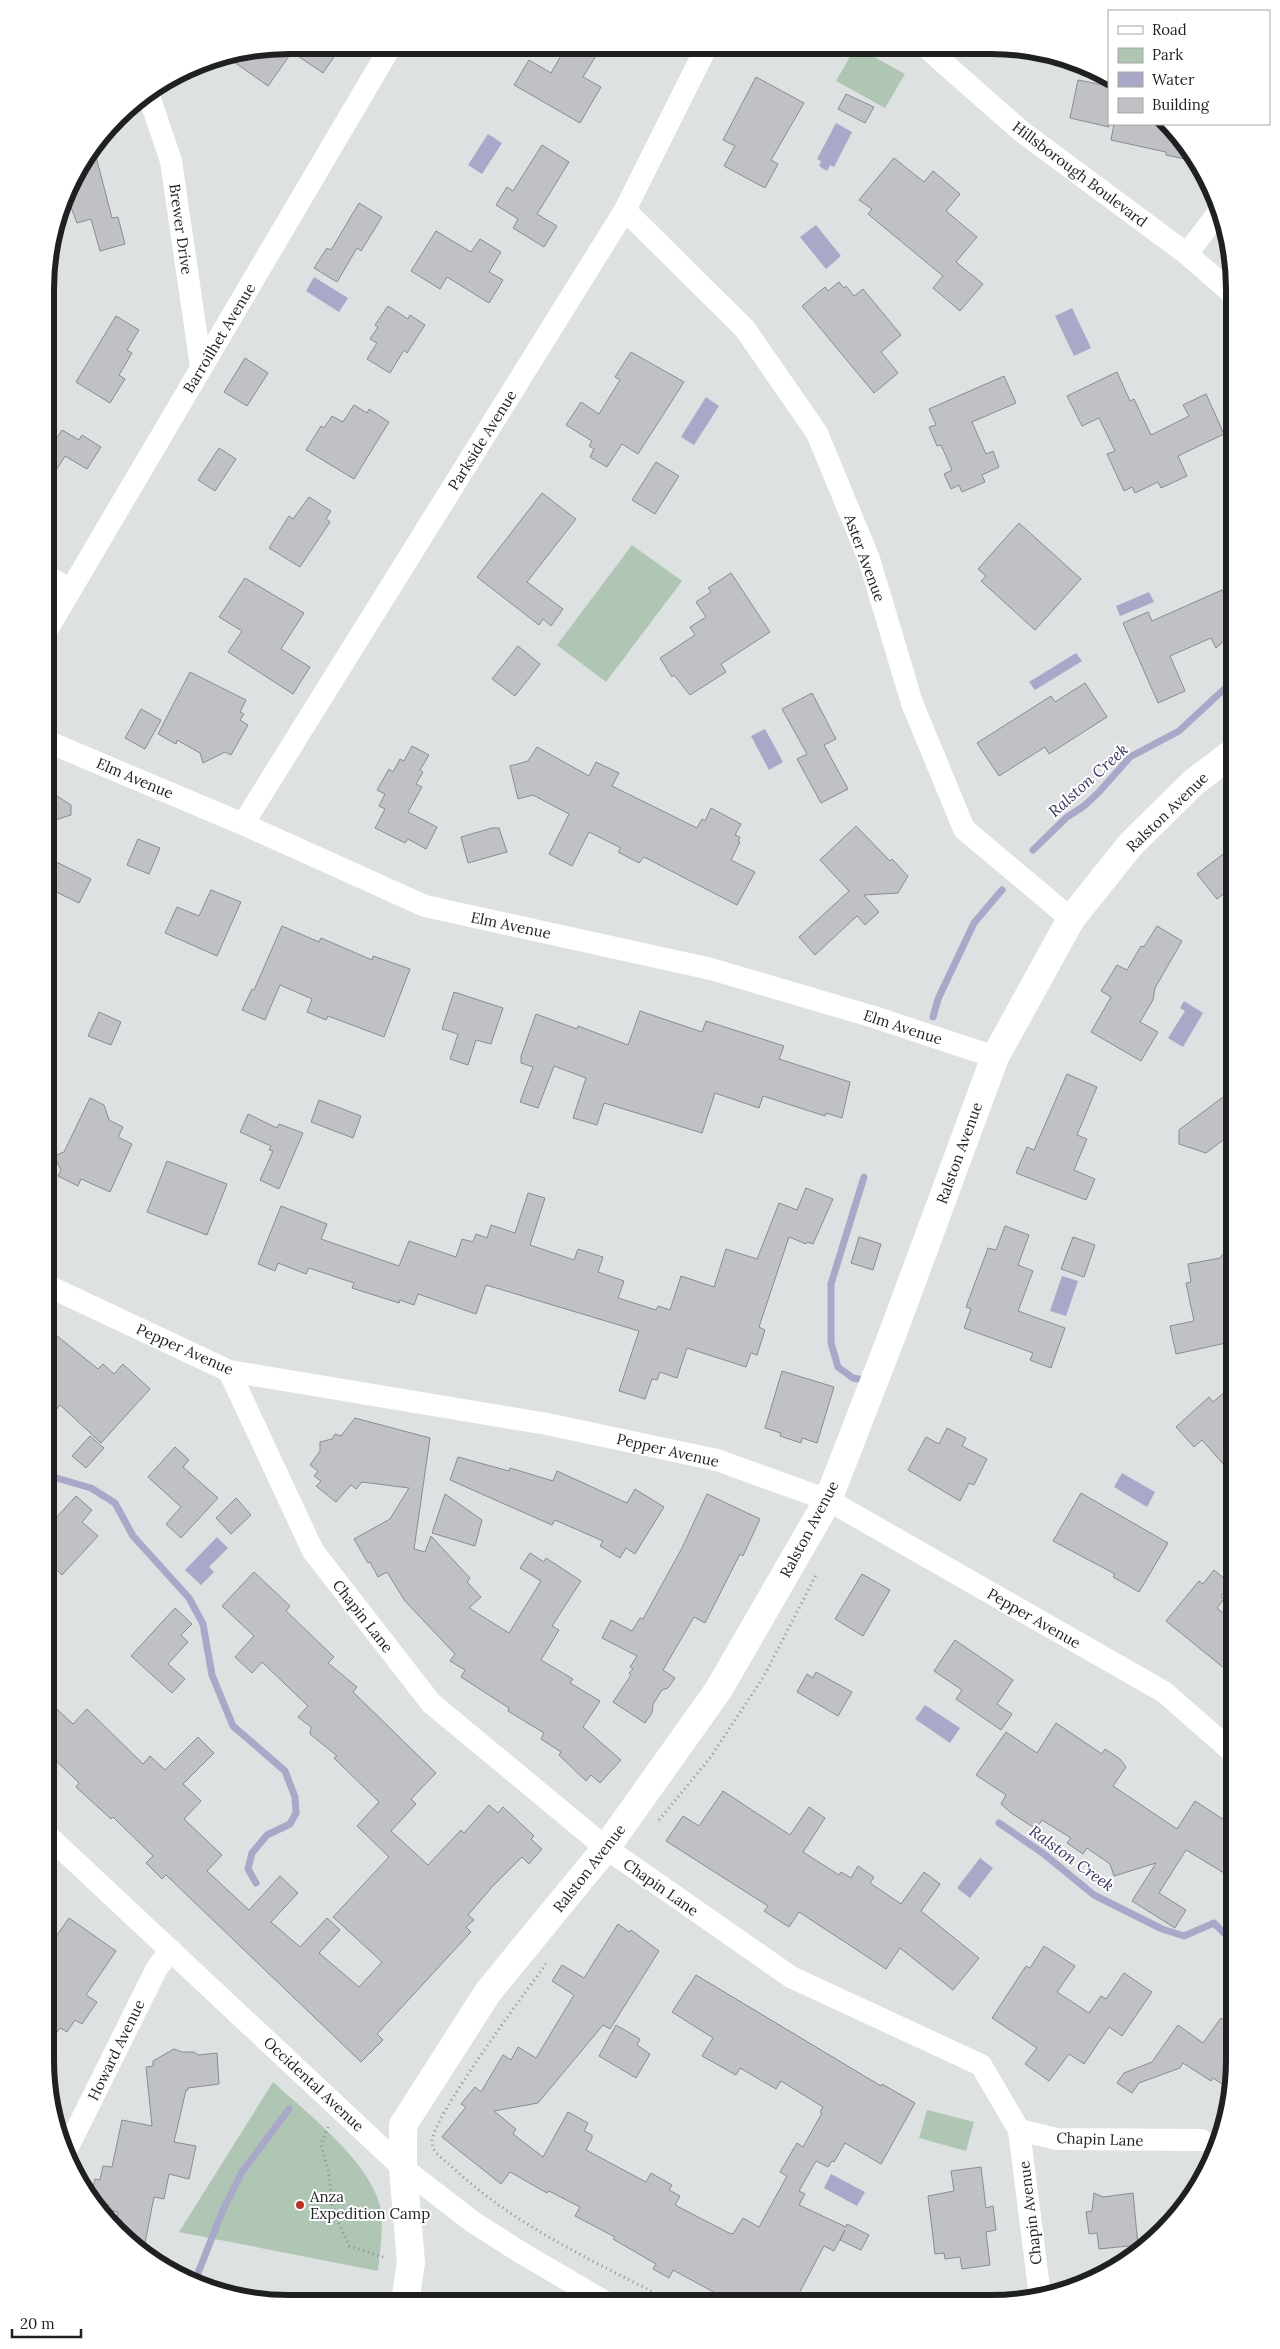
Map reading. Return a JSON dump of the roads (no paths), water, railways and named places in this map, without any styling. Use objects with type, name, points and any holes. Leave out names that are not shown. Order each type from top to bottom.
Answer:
[{"type":"street","name":"Barroilhet Avenue","points":[[54,618],[386,54]]},
{"type":"street","name":"Parkside Avenue","points":[[243,824],[625,210],[703,54]]},
{"type":"street","name":"Hillsborough Boulevard","points":[[934,54],[1020,131],[1188,254],[1226,288]]},
{"type":"street","name":"Brewer Drive","points":[[150,99],[171,161],[201,367]]},
{"type":"street","name":"Aster Avenue","points":[[625,210],[744,328],[818,433],[869,559],[912,703],[964,830],[1071,919]]},
{"type":"street","points":[[1188,254],[1215,216]]},
{"type":"street","points":[[54,580],[70,590]]},
{"type":"street","name":"Elm Avenue","points":[[54,743],[243,824],[424,906],[711,968],[874,1017],[994,1058]]},
{"type":"street","name":"Ralston Avenue","points":[[405,2295],[411,2263],[403,2168],[403,2124],[488,1992],[606,1848],[720,1689],[828,1500],[891,1338],[994,1058],[1071,919],[1131,844],[1194,782],[1226,758]]},
{"type":"street","name":"Pepper Avenue","points":[[54,1289],[229,1371],[547,1424],[717,1460],[828,1500],[1164,1692],[1226,1747]]},
{"type":"street","name":"Chapin Lane","points":[[229,1371],[313,1551],[431,1703],[606,1848],[791,1977],[981,2065],[1020,2130],[1057,2139],[1201,2140]]},
{"type":"street","name":"Occidental Avenue","points":[[54,1841],[403,2168],[473,2222],[593,2295]]},
{"type":"street","name":"Howard Avenue","points":[[69,2144],[157,1968],[171,1950]]},
{"type":"street","name":"Chapin Avenue","points":[[1020,2130],[1039,2290]]},
{"type":"water","points":[[836,123],[852,132],[834,167],[830,165],[827,171],[819,166],[821,161],[817,159]]},
{"type":"water","points":[[488,134],[502,143],[482,174],[468,165]]},
{"type":"water","points":[[816,225],[841,256],[826,269],[800,237]]},
{"type":"water","points":[[314,277],[348,298],[339,312],[306,291]]},
{"type":"water","points":[[1072,308],[1091,348],[1074,356],[1055,316]]},
{"type":"water","points":[[706,397],[719,406],[694,445],[681,437]]},
{"type":"water","points":[[1149,592],[1154,602],[1120,616],[1116,606]]},
{"type":"water","points":[[1076,653],[1082,661],[1035,690],[1029,682]]},
{"type":"water","points":[[765,729],[783,762],[769,770],[751,736]]},
{"type":"water","points":[[1184,1001],[1203,1013],[1183,1047],[1168,1038],[1185,1011],[1180,1008]]},
{"type":"water","points":[[1062,1276],[1078,1281],[1066,1316],[1050,1311]]},
{"type":"water","points":[[1122,1473],[1155,1492],[1147,1507],[1114,1487]]},
{"type":"water","points":[[217,1537],[228,1548],[209,1567],[214,1572],[201,1585],[185,1570]]},
{"type":"water","points":[[925,1705],[960,1728],[950,1743],[915,1719]]},
{"type":"water","points":[[980,1858],[993,1868],[970,1898],[957,1888]]},
{"type":"water","points":[[831,2174],[865,2192],[857,2206],[824,2188]]},
{"type":"waterway","name":"Ralston Creek","points":[[1033,850],[1067,817],[1084,806],[1099,792],[1130,757],[1179,731],[1226,687]]},
{"type":"waterway","name":"Ralston Creek","points":[[933,1017],[938,999],[974,923],[1002,890]]},
{"type":"waterway","name":"Ralston Creek","points":[[864,1177],[831,1284],[831,1343],[838,1367],[853,1378],[864,1380]]},
{"type":"waterway","points":[[54,1477],[91,1488],[115,1503],[133,1536],[189,1598],[203,1624],[212,1675],[233,1726],[285,1771],[295,1797],[296,1813],[290,1824],[267,1835],[252,1853],[248,1869],[256,1883]]},
{"type":"waterway","name":"Ralston Creek","points":[[999,1823],[1044,1854],[1094,1895],[1162,1929],[1184,1936],[1214,1923],[1226,1935]]},
{"type":"waterway","points":[[197,2276],[223,2210],[242,2172],[289,2109]]},
{"type":"place","name":"Anza Expedition Camp","points":[[300,2205]]}]
